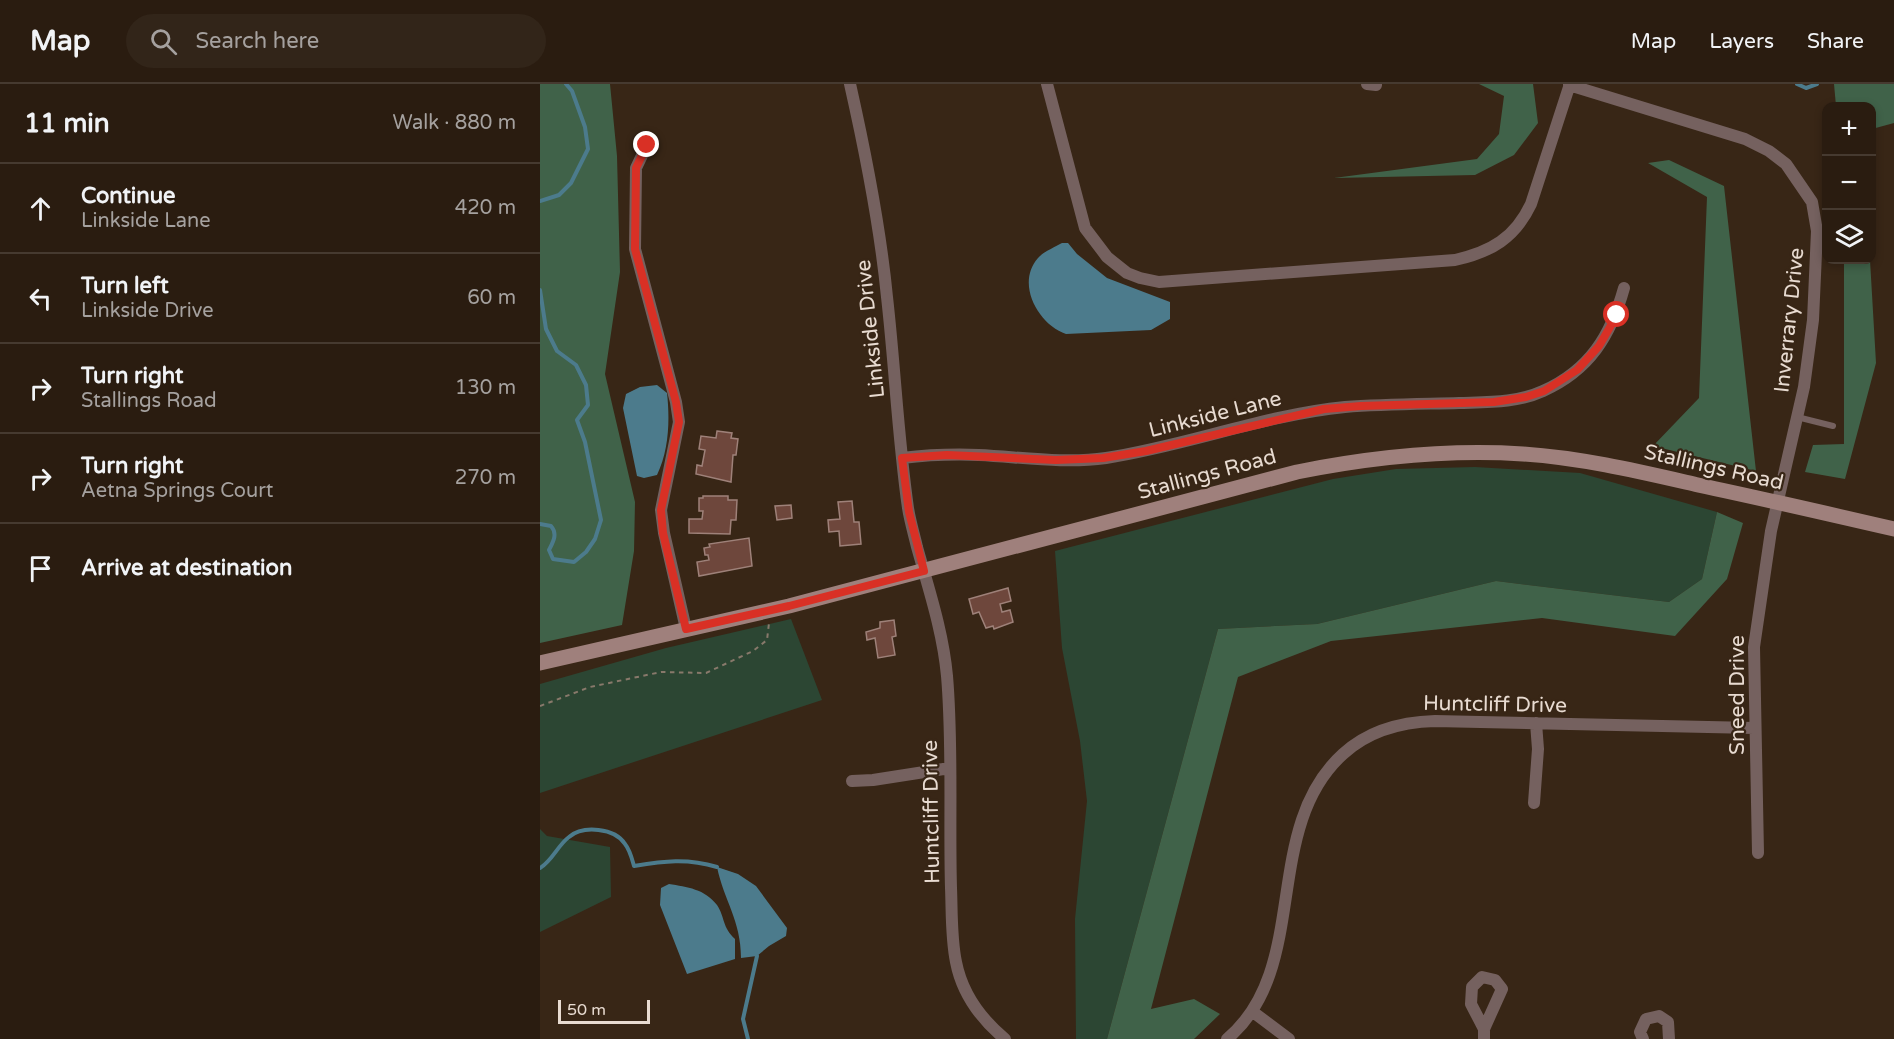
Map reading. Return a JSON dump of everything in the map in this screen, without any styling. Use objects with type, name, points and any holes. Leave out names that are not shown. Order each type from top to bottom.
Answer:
[{"type":"street","name":"Linkside Drive","points":[[850,84],[878,220],[909,512],[924,571]]},
{"type":"street","points":[[1047,84],[1085,228],[1107,257],[1126,273],[1159,282],[1455,260],[1492,248],[1523,221],[1531,204],[1569,85]]},
{"type":"street","name":"Inverrary Drive","points":[[1569,85],[1745,139],[1769,151],[1786,164],[1812,202],[1817,231],[1817,269],[1806,376],[1778,502]]},
{"type":"street","points":[[647,145],[636,168],[635,249],[679,422],[661,510],[663,533],[686,629]]},
{"type":"street","name":"Linkside Lane","points":[[902,458],[947,455],[1056,460],[1103,458],[1146,451],[1324,409],[1494,402],[1526,397],[1561,382],[1588,359],[1611,328],[1624,288]]},
{"type":"street","name":"Stallings Road","points":[[540,663],[768,611],[1297,472],[1350,461],[1407,455],[1487,452],[1561,458],[1633,470],[1894,529]]},
{"type":"street","name":"Sneed Drive","points":[[1758,854],[1754,728],[1755,636],[1771,531],[1778,502]]},
{"type":"street","name":"Huntcliff Drive","points":[[924,571],[945,658],[950,768],[950,862],[956,961],[972,1004],[987,1023],[1005,1039]]},
{"type":"street","name":"Huntcliff Drive","points":[[1227,1039],[1253,1012],[1276,951],[1285,890],[1301,816],[1314,788],[1333,762],[1366,737],[1406,723],[1435,721],[1754,728]]},
{"type":"street","points":[[1534,803],[1538,749],[1536,723]]},
{"type":"street","points":[[852,781],[950,768]]},
{"type":"street","points":[[1253,1012],[1289,1039]]},
{"type":"street","points":[[1643,1039],[1640,1032],[1646,1020],[1659,1016],[1668,1022],[1669,1039]]},
{"type":"lane","points":[[1797,417],[1833,426]]},
{"type":"path","points":[[540,706],[590,687],[661,672],[706,673],[753,651],[767,640],[768,611]]},
{"type":"green space","points":[[540,84],[610,84],[617,156],[620,272],[605,374],[635,502],[634,551],[622,625],[540,643]]},
{"type":"green space","points":[[1479,84],[1533,84],[1538,123],[1514,155],[1475,175],[1334,178],[1477,159],[1499,134],[1504,96]]},
{"type":"green space","points":[[1834,84],[1894,84],[1894,123],[1876,128],[1876,102],[1836,102]]},
{"type":"green space","points":[[1669,160],[1724,186],[1756,471],[1653,446],[1699,398],[1707,197],[1648,163]]},
{"type":"green space","points":[[1844,264],[1870,264],[1876,363],[1845,479],[1805,472],[1813,445],[1844,444]]},
{"type":"green space","points":[[1475,467],[1580,473],[1717,512],[1702,579],[1669,602],[1496,581],[1317,624],[1218,629],[1107,1039],[1076,1039],[1075,919],[1087,801],[1080,741],[1062,648],[1055,551],[1333,479],[1396,469]]},
{"type":"green space","points":[[1717,512],[1743,523],[1727,579],[1675,636],[1542,618],[1331,641],[1238,677],[1151,1009],[1194,999],[1220,1014],[1194,1039],[1107,1039],[1218,629],[1317,624],[1496,581],[1669,602],[1702,579]]},
{"type":"green space","points":[[791,619],[822,700],[540,793],[540,684],[666,648]]},
{"type":"green space","points":[[540,829],[547,836],[610,847],[611,897],[540,932]]},
{"type":"water","points":[[1062,243],[1068,243],[1077,254],[1107,278],[1170,302],[1170,319],[1151,330],[1066,334],[1056,329],[1039,313],[1033,302],[1029,280],[1031,268],[1038,258]]},
{"type":"water","points":[[657,385],[667,393],[666,445],[657,475],[644,478],[637,476],[623,408],[626,394],[640,387]]},
{"type":"water","points":[[717,867],[738,874],[756,886],[787,928],[786,936],[757,956],[741,958],[735,921]]},
{"type":"water","points":[[669,884],[701,892],[717,905],[728,930],[735,939],[735,959],[687,974],[660,905],[661,888]]},
{"type":"building","points":[[717,431],[732,433],[731,438],[738,439],[736,455],[733,455],[731,482],[696,474],[697,465],[702,466],[705,450],[699,449],[701,436],[716,438]]},
{"type":"building","points":[[728,496],[728,500],[737,500],[736,520],[731,520],[730,534],[689,533],[689,519],[702,519],[703,511],[699,511],[699,498]]},
{"type":"building","points":[[852,501],[854,522],[859,522],[861,544],[840,546],[839,531],[829,532],[828,520],[840,519],[838,502]]},
{"type":"building","points":[[791,505],[792,518],[777,520],[775,506]]},
{"type":"building","points":[[749,538],[752,566],[699,576],[697,562],[709,560],[704,548],[710,547],[709,544]]},
{"type":"building","points":[[1008,588],[1011,601],[1000,604],[1002,612],[1010,610],[1013,622],[994,629],[993,626],[986,628],[979,612],[973,614],[969,599]]},
{"type":"building","points":[[894,620],[896,636],[892,637],[895,655],[878,658],[875,638],[867,640],[866,632],[880,628],[880,622]]},
{"type":"waterway","points":[[540,201],[559,195],[571,183],[588,149],[585,127],[572,91],[566,84]]},
{"type":"waterway","points":[[1797,84],[1806,88],[1817,84]]},
{"type":"waterway","points":[[540,290],[546,329],[557,351],[576,365],[586,385],[588,405],[577,420],[585,442],[601,520],[595,539],[586,552],[574,562],[553,559],[549,550],[554,532],[551,526],[540,524]]},
{"type":"waterway","points":[[540,868],[569,837],[575,833],[590,830],[614,834],[625,844],[634,866],[676,861],[696,862],[717,867]]},
{"type":"waterway","points":[[748,1039],[743,1019],[757,956]]},
{"type":"route","points":[[647,145],[636,168],[635,249],[676,402],[679,422],[661,510],[663,533],[686,629],[789,606],[924,571],[909,512],[902,458],[947,455],[1056,460],[1103,458],[1146,451],[1324,409],[1494,402],[1526,397],[1561,382],[1577,370],[1599,346],[1617,315]]}]
